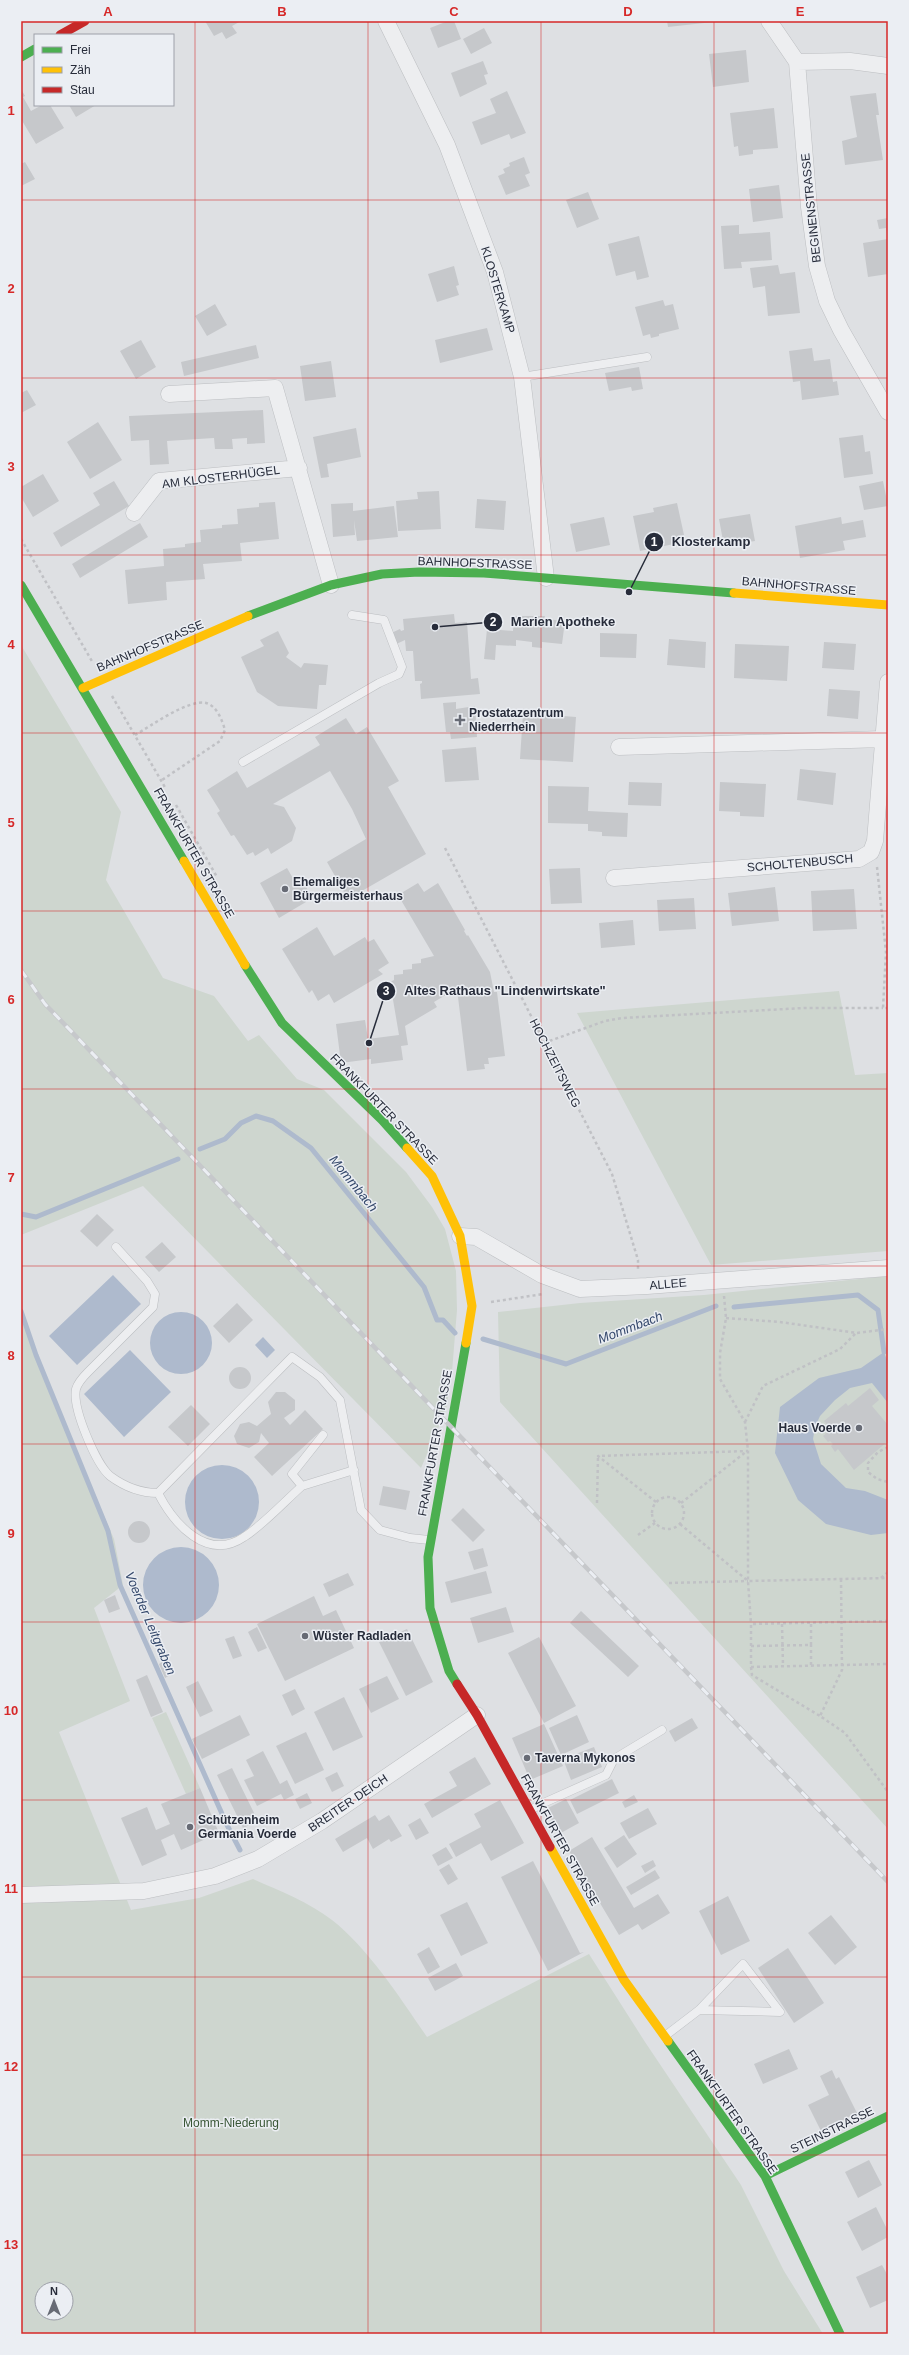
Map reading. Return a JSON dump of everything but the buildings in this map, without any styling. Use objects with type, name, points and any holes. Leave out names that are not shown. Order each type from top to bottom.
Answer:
[{"type":"main road","points":[[62,34],[85,21]]},
{"type":"main road","points":[[21,57],[34,50]]},
{"type":"main road","name":"BAHNHOFSTRASSE","points":[[83,688],[271,606],[331,585],[382,574],[419,572],[546,578],[888,605]]},
{"type":"main road","name":"FRANKFURTER STRASSE","points":[[21,585],[251,975],[282,1023],[382,1120],[432,1176],[460,1236],[472,1306],[428,1558],[430,1608],[449,1671],[477,1715],[624,1980],[765,2176],[840,2334]]},
{"type":"main road","name":"STEINSTRASSE","points":[[765,2176],[888,2116]]},
{"type":"street","name":"KLOSTERKAMP","points":[[386,21],[447,145],[495,272],[522,377],[546,578]]},
{"type":"street","points":[[769,21],[798,62],[850,61],[888,66]]},
{"type":"street","name":"BEGINENSTRASSE","points":[[798,62],[809,207],[817,266],[828,301],[841,330],[888,412]]},
{"type":"street","name":"AM KLOSTERHÜGEL","points":[[169,394],[275,388],[331,585]]},
{"type":"street","name":"AM KLOSTERHÜGEL","points":[[134,513],[159,481],[298,468]]},
{"type":"street","points":[[871,852],[875,841],[888,682]]},
{"type":"street","points":[[619,747],[883,739]]},
{"type":"street","name":"SCHOLTENBUSCH","points":[[614,878],[859,859],[871,852]]},
{"type":"street","name":"ALLEE","points":[[460,1236],[476,1237],[542,1275],[580,1289],[888,1268]]},
{"type":"street","name":"BREITER DEICH","points":[[21,1895],[144,1891],[215,1876],[251,1862],[322,1821],[477,1715]]},
{"type":"lane","points":[[522,377],[647,357]]},
{"type":"lane","points":[[243,762],[379,683],[399,674],[402,667],[384,620],[352,615]]},
{"type":"lane","points":[[116,1246],[147,1281],[155,1294],[153,1307],[79,1381],[76,1389],[77,1411],[88,1440],[109,1475],[128,1488],[145,1493],[158,1493],[292,1357],[320,1377],[340,1400],[361,1510],[380,1530],[410,1538],[430,1540]]},
{"type":"lane","points":[[302,1486],[292,1474],[324,1436]]},
{"type":"lane","points":[[158,1493],[167,1510],[186,1532],[198,1541],[223,1544],[244,1538],[302,1486],[354,1470]]},
{"type":"lane","points":[[530,1811],[539,1805],[606,1775],[614,1759],[662,1730]]},
{"type":"lane","points":[[664,2037],[699,2010],[743,1964],[780,2012],[699,2010]]},
{"type":"path","points":[[21,539],[167,791]]},
{"type":"path","points":[[135,735],[191,703],[206,703],[219,713],[225,730],[220,741],[162,780]]},
{"type":"path","points":[[175,804],[216,871],[220,884]]},
{"type":"path","name":"HOCHZEITSWEG","points":[[446,848],[612,1174],[638,1260],[640,1286]]},
{"type":"path","points":[[871,852],[876,860],[886,952],[883,1008]]},
{"type":"path","points":[[544,1043],[604,1021],[622,1018],[804,1008],[888,1008]]},
{"type":"path","points":[[722,1280],[726,1318],[720,1353],[720,1379],[745,1422],[748,1451],[748,1581],[752,1675],[845,1733],[888,1792]]},
{"type":"path","points":[[488,1303],[548,1293]]},
{"type":"path","points":[[726,1318],[780,1322],[857,1333],[888,1329]]},
{"type":"path","points":[[745,1422],[763,1386],[840,1349],[857,1333]]},
{"type":"path","points":[[888,1447],[875,1453],[868,1463],[868,1472],[877,1479],[888,1482]]},
{"type":"path","points":[[598,1456],[748,1451]]},
{"type":"path","points":[[681,1503],[748,1451]]},
{"type":"path","points":[[598,1456],[656,1502]]},
{"type":"path","points":[[597,1503],[598,1456]]},
{"type":"path","points":[[668,1497],[681,1503],[684,1514],[680,1524],[670,1529],[664,1528],[655,1523],[652,1512],[656,1502],[668,1497]]},
{"type":"path","points":[[638,1535],[655,1523]]},
{"type":"path","points":[[680,1524],[748,1581]]},
{"type":"path","points":[[880,1578],[888,1572]]},
{"type":"path","points":[[669,1583],[888,1578]]},
{"type":"path","points":[[820,1716],[842,1670],[842,1579]]},
{"type":"path","points":[[751,1624],[888,1621]]},
{"type":"path","points":[[811,1623],[811,1665]]},
{"type":"path","points":[[782,1624],[783,1666]]},
{"type":"path","points":[[751,1646],[812,1645]]},
{"type":"path","points":[[751,1667],[888,1664]]},
{"type":"green space","points":[[21,645],[121,812],[106,880],[163,978],[214,996],[248,1041],[259,1035],[297,1079],[324,1090],[406,1172],[432,1207],[445,1229],[456,1271],[457,1310],[452,1372],[446,1410],[421,1468],[143,1186],[21,1235]]},
{"type":"green space","points":[[839,991],[855,1075],[888,1073],[888,1251],[711,1265],[577,1013]]},
{"type":"green space","points":[[888,1276],[888,1829],[500,1402],[498,1312],[580,1303],[704,1295]]},
{"type":"green space","name":"Momm-Niederung","points":[[21,1312],[39,1367],[114,1539],[123,1585],[94,1608],[130,1701],[59,1732],[131,1910],[199,1898],[253,1879],[294,1897],[332,1920],[371,1959],[427,2037],[589,1954],[645,2042],[741,2185],[784,2271],[823,2334],[21,2334]]},
{"type":"green space","points":[[166,1712],[200,1788],[186,1794],[152,1718]]},
{"type":"water","points":[[113,1275],[141,1304],[77,1365],[49,1336]]},
{"type":"water","points":[[175,1312],[187,1312],[203,1321],[210,1331],[212,1343],[210,1355],[203,1365],[187,1374],[175,1374],[164,1369],[155,1360],[150,1349],[150,1337],[155,1326],[164,1317]]},
{"type":"water","points":[[263,1337],[275,1350],[267,1358],[255,1345]]},
{"type":"water","points":[[130,1350],[171,1392],[124,1437],[84,1394]]},
{"type":"water","points":[[884,1352],[888,1363],[888,1403],[872,1383],[850,1388],[835,1400],[820,1416],[815,1427],[813,1439],[821,1464],[846,1488],[865,1491],[888,1500],[888,1533],[871,1535],[826,1524],[798,1500],[775,1453],[780,1407],[819,1378],[861,1368]]},
{"type":"water","points":[[215,1465],[229,1465],[236,1467],[249,1475],[257,1488],[259,1502],[257,1516],[249,1529],[236,1537],[229,1539],[215,1539],[208,1537],[195,1529],[187,1516],[185,1509],[185,1495],[187,1488],[195,1475],[208,1467]]},
{"type":"water","points":[[181,1547],[195,1550],[208,1558],[216,1571],[219,1585],[216,1599],[208,1612],[195,1620],[181,1623],[167,1620],[154,1612],[146,1599],[143,1585],[146,1571],[154,1558],[167,1550]]},
{"type":"waterway","name":"Mommbach","points":[[200,1149],[225,1139],[241,1123],[256,1116],[273,1121],[311,1148],[424,1287],[437,1320],[443,1320],[455,1333]]},
{"type":"waterway","name":"Mommbach","points":[[21,1214],[36,1217],[178,1159]]},
{"type":"waterway","name":"Mommbach","points":[[734,1307],[858,1295],[878,1310],[884,1352]]},
{"type":"waterway","name":"Mommbach","points":[[483,1339],[566,1364],[716,1306]]},
{"type":"waterway","name":"Voerder Leitgraben","points":[[21,1311],[36,1355],[108,1531],[120,1585],[227,1825],[240,1850]]},
{"type":"railway","points":[[21,970],[45,1004],[888,1882]]},
{"type":"traffic: fast","points":[[21,57],[34,50]]},
{"type":"traffic: fast","points":[[248,616],[331,585],[382,574],[419,572],[484,573],[734,593]]},
{"type":"traffic: fast","points":[[21,585],[184,861]]},
{"type":"traffic: fast","points":[[245,965],[282,1023],[382,1120],[407,1148]]},
{"type":"traffic: fast","points":[[457,1684],[449,1671],[430,1608],[428,1557],[466,1343]]},
{"type":"traffic: fast","points":[[668,2041],[765,2176],[840,2334]]},
{"type":"traffic: fast","points":[[765,2176],[888,2116]]},
{"type":"traffic: slow","points":[[734,593],[888,605]]},
{"type":"traffic: slow","points":[[83,688],[248,616]]},
{"type":"traffic: slow","points":[[184,861],[245,965]]},
{"type":"traffic: slow","points":[[407,1148],[432,1176],[460,1236],[472,1306],[466,1343]]},
{"type":"traffic: slow","points":[[550,1847],[624,1980],[668,2041]]},
{"type":"traffic: jam","points":[[62,34],[85,21]]},
{"type":"traffic: jam","points":[[457,1684],[477,1715],[550,1847]]},
{"type":"place","name":"Klosterkamp","points":[[629,592]]},
{"type":"place","name":"Marien Apotheke","points":[[435,627]]},
{"type":"place","name":"Prostatazentrum Niederrhein","points":[[460,720]]},
{"type":"place","name":"Ehemaliges Bürgermeisterhaus","points":[[285,889]]},
{"type":"place","name":"Altes Rathaus \"Lindenwirtskate\"","points":[[369,1043]]},
{"type":"place","name":"Haus Voerde","points":[[859,1428]]},
{"type":"place","name":"Wüster Radladen","points":[[305,1636]]},
{"type":"place","name":"Taverna Mykonos","points":[[527,1758]]},
{"type":"place","name":"Schützenheim Germania Voerde","points":[[190,1827]]}]
